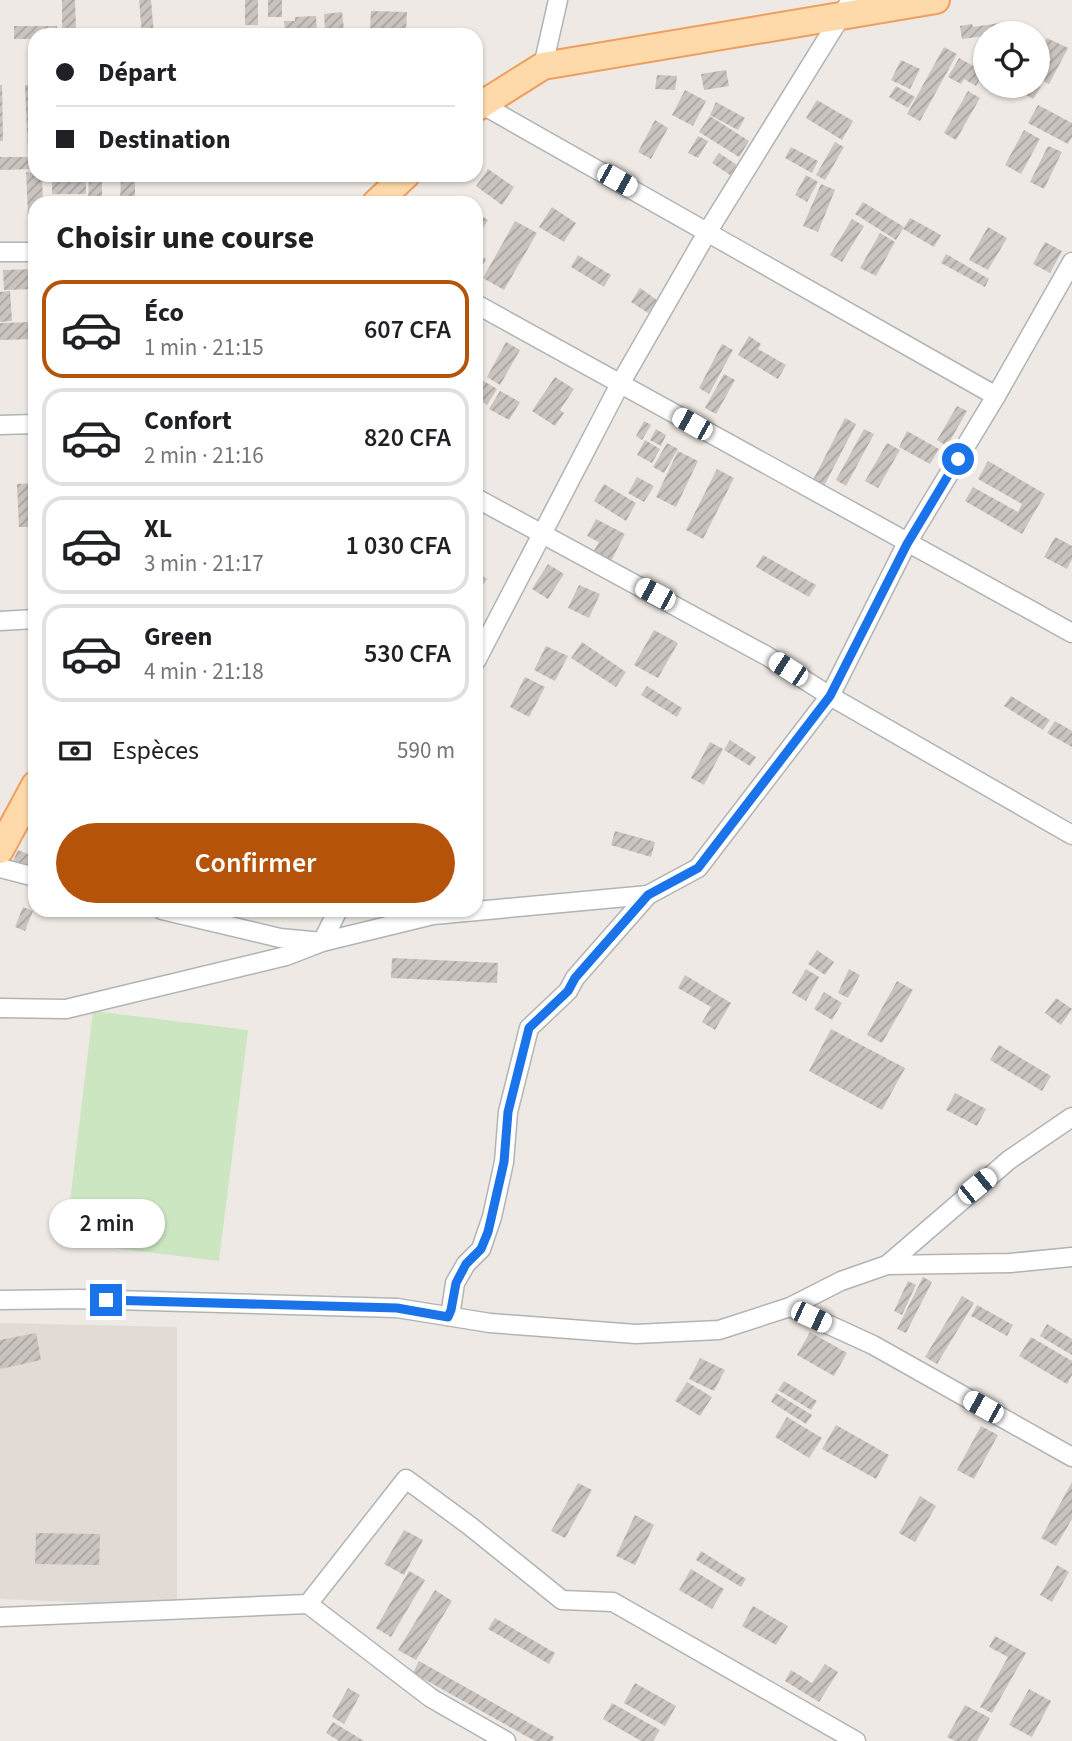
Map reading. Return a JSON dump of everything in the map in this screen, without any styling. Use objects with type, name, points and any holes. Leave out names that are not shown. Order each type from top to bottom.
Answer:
[{"type":"main road","points":[[483,104],[543,66],[847,7],[936,0]]},
{"type":"main road","points":[[384,196],[398,182]]},
{"type":"main road","points":[[0,850],[28,798]]},
{"type":"street","points":[[543,66],[558,0]]},
{"type":"street","points":[[483,648],[620,384],[708,231],[847,7]]},
{"type":"street","points":[[483,108],[708,231],[996,396]]},
{"type":"street","points":[[0,253],[28,253]]},
{"type":"street","points":[[448,1317],[456,1283],[466,1264],[481,1249],[488,1232],[504,1162],[508,1112],[529,1028],[568,991],[575,978],[648,895],[698,868],[830,696],[907,544],[1072,262]]},
{"type":"street","points":[[483,308],[1072,633]]},
{"type":"street","points":[[0,425],[28,424]]},
{"type":"street","points":[[483,502],[767,656],[830,696],[1070,829]]},
{"type":"street","points":[[0,621],[28,619]]},
{"type":"street","points":[[0,868],[28,875]]},
{"type":"street","points":[[483,910],[648,895]]},
{"type":"street","points":[[192,917],[280,938],[322,942]]},
{"type":"street","points":[[322,942],[334,917]]},
{"type":"street","points":[[0,1008],[66,1009],[286,956],[322,942],[425,917]]},
{"type":"street","points":[[887,1265],[1009,1160],[1072,1117]]},
{"type":"street","points":[[0,1300],[79,1299],[397,1308],[490,1323],[636,1334],[719,1330],[790,1307],[841,1281],[887,1265],[999,1263],[1072,1257]]},
{"type":"street","points":[[790,1307],[873,1345],[1072,1457]]},
{"type":"street","points":[[308,1604],[406,1479],[562,1600],[613,1602],[856,1741]]},
{"type":"street","points":[[0,1617],[308,1604],[431,1698],[501,1739]]},
{"type":"shaded area","points":[[0,1323],[177,1327],[177,1606],[0,1599]]},
{"type":"green space","points":[[93,1011],[248,1030],[219,1261],[65,1242]]},
{"type":"building","points":[[62,0],[75,0],[76,28],[62,28]]},
{"type":"building","points":[[139,0],[151,0],[153,28],[141,28]]},
{"type":"building","points":[[245,0],[258,0],[258,25],[245,25]]},
{"type":"building","points":[[268,0],[282,0],[282,17],[268,17]]},
{"type":"building","points":[[371,11],[407,12],[406,28],[370,28]]},
{"type":"building","points":[[342,12],[344,28],[325,28],[324,14]]},
{"type":"building","points":[[316,16],[317,28],[285,28],[284,21],[295,21],[295,17]]},
{"type":"building","points":[[972,24],[973,38],[962,39],[960,26]]},
{"type":"building","points":[[14,26],[57,26],[28,28],[28,39],[14,39]]},
{"type":"building","points":[[1050,39],[1068,48],[1050,82]]},
{"type":"building","points":[[944,47],[957,54],[920,121],[907,114]]},
{"type":"building","points":[[959,58],[973,66],[973,84],[964,79],[961,84],[948,77]]},
{"type":"building","points":[[901,60],[920,69],[910,89],[891,80]]},
{"type":"building","points":[[726,70],[729,86],[704,90],[701,74]]},
{"type":"building","points":[[657,75],[677,76],[675,90],[655,89]]},
{"type":"building","points":[[2,85],[3,141],[0,141]]},
{"type":"building","points":[[25,85],[28,85],[28,154]]},
{"type":"building","points":[[896,86],[915,97],[908,108],[889,97]]},
{"type":"building","points":[[685,90],[706,101],[693,126],[672,115]]},
{"type":"building","points":[[968,91],[973,94],[973,98],[980,98],[956,140],[944,133]]},
{"type":"building","points":[[817,100],[853,121],[842,140],[806,118]]},
{"type":"building","points":[[716,102],[745,118],[738,130],[710,115]]},
{"type":"building","points":[[1038,105],[1072,123],[1072,137],[1068,144],[1028,123]]},
{"type":"building","points":[[710,116],[749,141],[739,157],[699,132]]},
{"type":"building","points":[[655,120],[668,128],[651,159],[638,152]]},
{"type":"building","points":[[1024,130],[1040,139],[1021,174],[1005,165]]},
{"type":"building","points":[[698,136],[708,141],[698,158],[688,153]]},
{"type":"building","points":[[835,142],[844,147],[825,180],[816,175]]},
{"type":"building","points":[[1048,146],[1062,152],[1044,189],[1030,182]]},
{"type":"building","points":[[791,147],[818,161],[812,173],[785,158]]},
{"type":"building","points":[[719,153],[737,165],[730,175],[712,163]]},
{"type":"building","points":[[0,157],[28,157],[28,169],[0,170]]},
{"type":"building","points":[[488,169],[514,187],[502,205],[476,186],[483,182],[483,176]]},
{"type":"building","points":[[26,172],[28,182],[42,182],[43,196],[28,196],[28,217]]},
{"type":"building","points":[[806,175],[818,182],[807,202],[795,195]]},
{"type":"building","points":[[52,182],[86,182],[86,194],[52,194]]},
{"type":"building","points":[[89,182],[102,182],[102,196],[88,196]]},
{"type":"building","points":[[121,182],[135,182],[135,196],[120,196]]},
{"type":"building","points":[[821,184],[835,190],[818,232],[803,226]]},
{"type":"building","points":[[863,202],[904,227],[896,240],[855,214]]},
{"type":"building","points":[[552,207],[576,223],[564,242],[539,227]]},
{"type":"building","points":[[910,218],[941,235],[934,247],[903,229]]},
{"type":"building","points":[[852,219],[864,226],[842,262],[830,255]]},
{"type":"building","points":[[515,221],[537,233],[504,290],[483,278]]},
{"type":"building","points":[[988,227],[1007,238],[988,270],[969,260]]},
{"type":"building","points":[[880,233],[895,242],[876,276],[860,268]]},
{"type":"building","points":[[1045,242],[1062,251],[1050,273],[1033,264]]},
{"type":"building","points":[[946,254],[989,279],[985,287],[941,263]]},
{"type":"building","points":[[578,255],[611,275],[604,287],[571,267]]},
{"type":"building","points":[[28,269],[28,289],[4,290],[3,270]]},
{"type":"building","points":[[640,288],[657,300],[648,313],[631,302]]},
{"type":"building","points":[[10,291],[12,321],[0,322],[0,292]]},
{"type":"building","points":[[28,322],[28,339],[0,340],[0,323]]},
{"type":"building","points":[[749,336],[761,344],[758,349],[786,365],[778,379],[738,355]]},
{"type":"building","points":[[506,342],[520,350],[500,385],[487,377]]},
{"type":"building","points":[[722,344],[733,350],[709,394],[699,388]]},
{"type":"building","points":[[724,374],[735,380],[716,414],[705,408]]},
{"type":"building","points":[[555,377],[574,389],[560,410],[564,413],[555,426],[532,411]]},
{"type":"building","points":[[483,381],[497,389],[487,405],[483,402]]},
{"type":"building","points":[[500,391],[520,402],[509,420],[489,409]]},
{"type":"building","points":[[957,406],[967,411],[947,446],[937,440]]},
{"type":"building","points":[[845,418],[856,424],[824,486],[813,480]]},
{"type":"building","points":[[644,421],[651,425],[642,440],[636,436]]},
{"type":"building","points":[[656,429],[666,435],[661,446],[650,440]]},
{"type":"building","points":[[864,429],[874,434],[846,486],[836,480]]},
{"type":"building","points":[[907,431],[939,449],[930,464],[899,447]]},
{"type":"building","points":[[645,440],[660,449],[652,463],[637,455]]},
{"type":"building","points":[[667,443],[678,449],[664,473],[653,467]]},
{"type":"building","points":[[887,443],[900,450],[878,488],[865,481]]},
{"type":"building","points":[[678,451],[698,461],[676,507],[656,497]]},
{"type":"building","points":[[988,461],[1045,494],[1022,534],[965,501],[973,487],[1018,512],[1022,504],[978,479]]},
{"type":"building","points":[[717,469],[734,478],[703,539],[686,530]]},
{"type":"building","points":[[637,477],[654,486],[644,502],[628,493]]},
{"type":"building","points":[[28,483],[28,527],[19,527],[17,484]]},
{"type":"building","points":[[604,484],[636,503],[626,521],[594,501]]},
{"type":"building","points":[[596,519],[625,534],[610,563],[592,554],[599,542],[587,536]]},
{"type":"building","points":[[1055,537],[1072,546],[1072,559],[1067,569],[1044,557]]},
{"type":"building","points":[[763,555],[816,585],[809,597],[756,567]]},
{"type":"building","points":[[548,564],[564,574],[548,599],[532,589]]},
{"type":"building","points":[[579,585],[600,594],[589,618],[568,608]]},
{"type":"building","points":[[654,630],[678,643],[658,678],[634,665]]},
{"type":"building","points":[[582,642],[626,672],[616,687],[571,658]]},
{"type":"building","points":[[546,646],[568,656],[555,681],[534,670]]},
{"type":"building","points":[[525,677],[545,687],[529,717],[510,707]]},
{"type":"building","points":[[647,686],[682,708],[677,717],[641,695]]},
{"type":"building","points":[[1011,696],[1050,720],[1043,730],[1004,706]]},
{"type":"building","points":[[1055,721],[1072,731],[1072,747],[1047,733]]},
{"type":"building","points":[[730,740],[756,757],[750,766],[724,750]]},
{"type":"building","points":[[710,742],[723,749],[704,785],[691,778]]},
{"type":"building","points":[[615,831],[655,842],[651,857],[611,845]]},
{"type":"building","points":[[18,850],[28,854],[28,867],[13,861]]},
{"type":"building","points":[[23,907],[28,909],[28,917],[31,917],[25,931],[15,927]]},
{"type":"building","points":[[817,950],[834,962],[825,975],[808,964]]},
{"type":"building","points":[[392,958],[498,963],[497,983],[391,978]]},
{"type":"building","points":[[806,969],[819,977],[806,1001],[792,993]]},
{"type":"building","points":[[849,969],[860,975],[848,998],[838,993]]},
{"type":"building","points":[[685,975],[731,1003],[715,1030],[702,1022],[711,1007],[678,988]]},
{"type":"building","points":[[897,981],[913,990],[882,1043],[867,1035]]},
{"type":"building","points":[[824,992],[842,1003],[832,1020],[814,1009]]},
{"type":"building","points":[[1056,998],[1072,1009],[1061,1025],[1045,1013]]},
{"type":"building","points":[[831,1029],[905,1068],[882,1110],[809,1071]]},
{"type":"building","points":[[999,1045],[1051,1076],[1042,1091],[990,1060]]},
{"type":"building","points":[[955,1093],[986,1109],[977,1126],[946,1110]]},
{"type":"building","points":[[923,1277],[932,1282],[906,1333],[897,1329]]},
{"type":"building","points":[[908,1281],[916,1285],[902,1315],[894,1311]]},
{"type":"building","points":[[962,1296],[974,1303],[937,1364],[925,1357]]},
{"type":"building","points":[[977,1305],[1013,1325],[1007,1336],[971,1316]]},
{"type":"building","points":[[1047,1324],[1072,1339],[1072,1355],[1040,1336]]},
{"type":"building","points":[[810,1332],[847,1353],[834,1376],[797,1355]]},
{"type":"building","points":[[36,1333],[41,1360],[0,1369],[0,1340]]},
{"type":"building","points":[[1031,1337],[1072,1361],[1072,1375],[1067,1384],[1019,1356]]},
{"type":"building","points":[[700,1358],[725,1370],[714,1391],[689,1379]]},
{"type":"building","points":[[784,1381],[817,1401],[811,1410],[778,1390]]},
{"type":"building","points":[[687,1382],[712,1397],[700,1416],[675,1401]]},
{"type":"building","points":[[776,1393],[812,1415],[806,1424],[771,1402]]},
{"type":"building","points":[[787,1417],[822,1438],[809,1458],[775,1437]]},
{"type":"building","points":[[836,1425],[889,1455],[876,1479],[822,1449]]},
{"type":"building","points":[[981,1426],[998,1435],[974,1479],[957,1470]]},
{"type":"building","points":[[1072,1482],[1072,1519],[1056,1546],[1041,1538]]},
{"type":"building","points":[[578,1483],[592,1490],[565,1538],[551,1531]]},
{"type":"building","points":[[920,1496],[936,1506],[915,1542],[899,1533]]},
{"type":"building","points":[[635,1515],[654,1525],[635,1565],[616,1556]]},
{"type":"building","points":[[404,1530],[423,1540],[404,1575],[384,1564]]},
{"type":"building","points":[[36,1533],[100,1534],[99,1565],[35,1564]]},
{"type":"building","points":[[701,1551],[746,1579],[741,1587],[696,1560]]},
{"type":"building","points":[[1057,1565],[1069,1572],[1052,1602],[1040,1595]]},
{"type":"building","points":[[691,1569],[724,1589],[712,1609],[679,1590]]},
{"type":"building","points":[[409,1571],[425,1580],[391,1637],[376,1628]]},
{"type":"building","points":[[435,1590],[452,1601],[416,1660],[398,1650]]},
{"type":"building","points":[[753,1606],[788,1626],[776,1645],[742,1626]]},
{"type":"building","points":[[495,1618],[555,1653],[549,1664],[488,1629]]},
{"type":"building","points":[[995,1636],[1026,1653],[992,1713],[980,1707],[1008,1657],[989,1647]]},
{"type":"building","points":[[419,1661],[554,1737],[552,1741],[535,1741],[413,1673]]},
{"type":"building","points":[[825,1664],[838,1672],[819,1702],[785,1681],[791,1670],[812,1683]]},
{"type":"building","points":[[635,1683],[676,1706],[665,1726],[624,1703]]},
{"type":"building","points":[[348,1688],[360,1695],[344,1724],[332,1717]]},
{"type":"building","points":[[1029,1689],[1051,1701],[1032,1737],[1009,1725]]},
{"type":"building","points":[[612,1703],[660,1730],[653,1741],[641,1741],[603,1719]]},
{"type":"building","points":[[965,1705],[990,1718],[977,1741],[955,1741],[947,1737]]},
{"type":"building","points":[[333,1722],[364,1741],[339,1741],[326,1733]]},
{"type":"route","points":[[106,1300],[397,1308],[448,1317],[456,1283],[466,1264],[481,1249],[488,1232],[504,1162],[513,1087],[529,1028],[568,991],[575,978],[648,895],[698,868],[830,696],[907,544],[958,459]]}]
